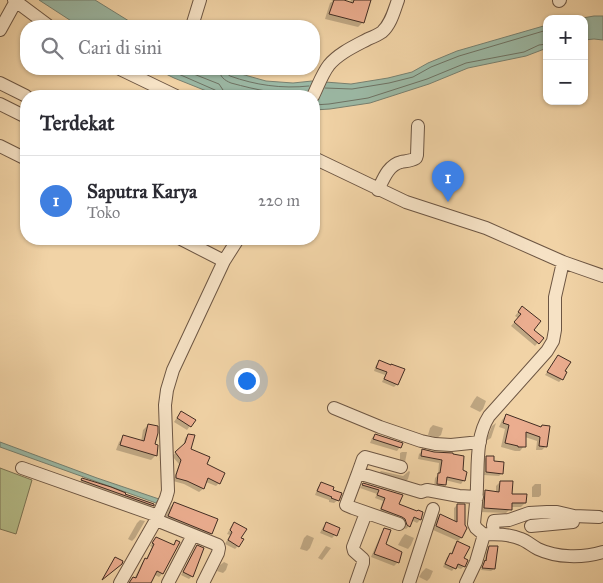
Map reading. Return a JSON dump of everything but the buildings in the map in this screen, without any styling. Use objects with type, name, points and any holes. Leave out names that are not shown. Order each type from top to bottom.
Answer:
[{"type":"street","points":[[0,30],[15,0],[41,20]]},
{"type":"street","points":[[194,20],[200,0]]},
{"type":"street","points":[[316,90],[329,64],[351,48],[382,32],[387,27],[398,0]]},
{"type":"street","points":[[132,75],[164,90]]},
{"type":"street","points":[[0,83],[20,93]]},
{"type":"street","points":[[0,104],[20,114]]},
{"type":"street","points":[[378,190],[390,168],[396,163],[416,158],[418,126]]},
{"type":"street","points":[[0,146],[20,156]]},
{"type":"street","points":[[320,161],[406,202],[486,228],[563,262],[603,276]]},
{"type":"street","points":[[201,245],[224,261]]},
{"type":"street","points":[[120,583],[157,518],[168,491],[165,405],[167,390],[174,370],[224,261],[234,245]]},
{"type":"street","points":[[563,262],[555,297],[553,341],[547,351],[484,423],[478,460],[474,524],[476,528],[488,534],[506,535],[523,539],[538,548],[554,554],[592,556],[603,552]]},
{"type":"street","points":[[334,408],[421,441],[451,445],[480,442]]},
{"type":"street","points":[[398,524],[346,505],[363,458],[400,467]]},
{"type":"street","points":[[22,468],[157,518],[218,545],[219,548],[203,583]]},
{"type":"street","points":[[358,473],[421,492],[427,490],[458,496],[477,497]]},
{"type":"street","points":[[409,583],[433,509]]},
{"type":"street","points":[[466,583],[480,551],[483,538],[488,534],[494,521],[509,520],[529,513],[557,512],[574,516],[599,517]]},
{"type":"street","points":[[356,583],[363,559],[354,551],[353,547],[366,513]]},
{"type":"street","points":[[531,526],[573,522]]},
{"type":"street","points":[[168,583],[193,535]]},
{"type":"green space","points":[[0,468],[32,480],[16,534],[0,529]]},
{"type":"water","points":[[39,0],[95,0],[127,20],[70,20]]},
{"type":"water","points":[[603,16],[603,40],[588,40],[588,17]]},
{"type":"water","points":[[543,26],[543,50],[526,56],[468,68],[429,84],[370,103],[330,109],[320,110],[320,90],[204,90],[168,75],[245,75],[266,81],[293,83],[312,81],[351,84],[412,72],[457,51]]},
{"type":"water","points":[[0,442],[159,499],[156,503],[0,447]]},
{"type":"place","name":"Saputra Karya","points":[[448,202]]}]
